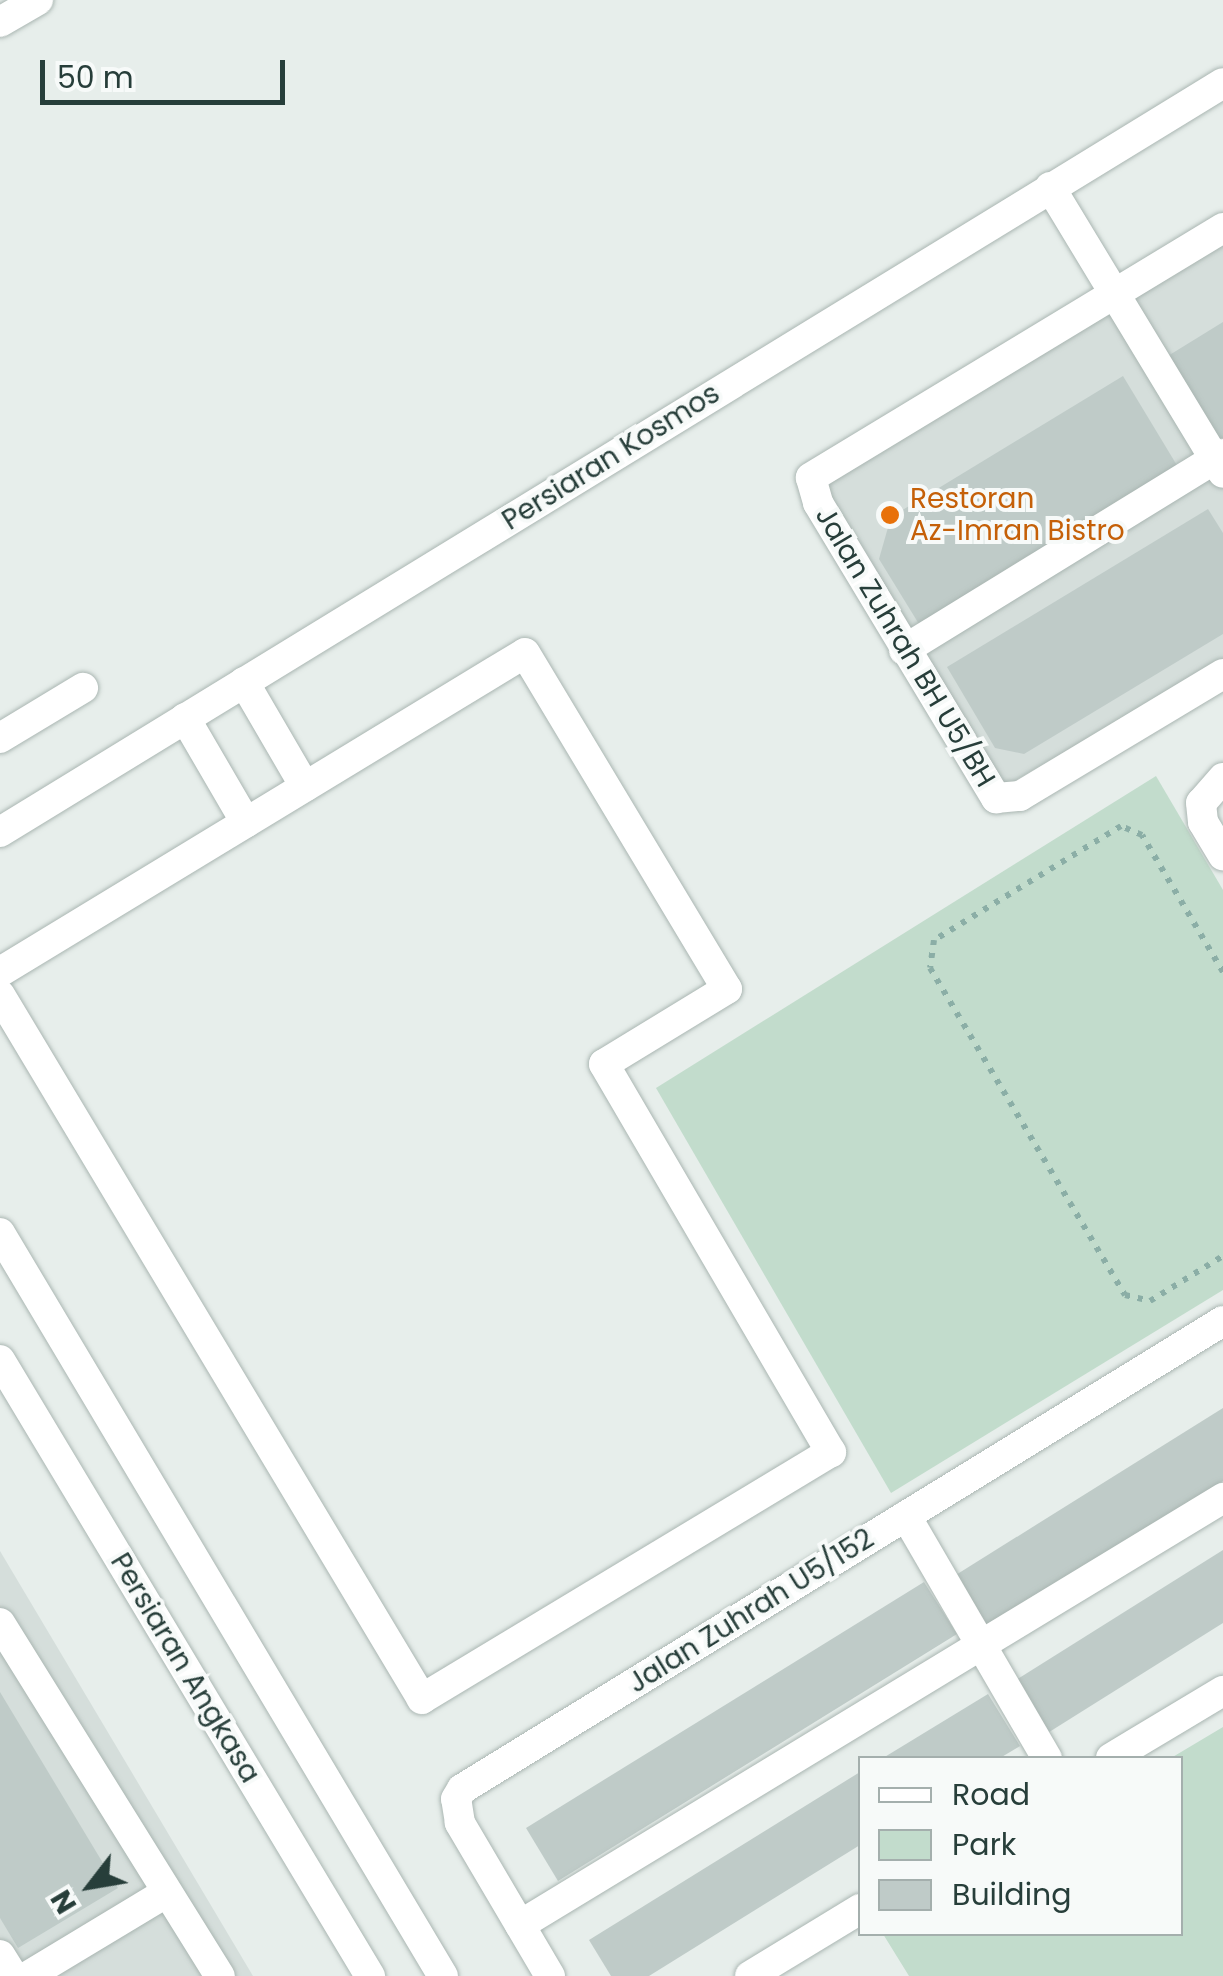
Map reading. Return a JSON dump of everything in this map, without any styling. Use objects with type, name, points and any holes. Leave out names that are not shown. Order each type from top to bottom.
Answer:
[{"type":"street","points":[[0,22],[38,0]]},
{"type":"street","name":"Persiaran Kosmos","points":[[0,832],[1223,83]]},
{"type":"street","points":[[904,650],[1220,462],[1050,186]]},
{"type":"street","name":"Jalan Zuhrah BH U5/BH","points":[[1223,228],[811,478],[818,503],[996,798],[1020,796],[1223,674]]},
{"type":"street","points":[[0,972],[525,653],[727,989],[604,1064],[831,1452],[422,1699],[0,995]]},
{"type":"street","points":[[244,682],[305,787]]},
{"type":"street","points":[[0,738],[83,688]]},
{"type":"street","points":[[185,718],[246,823]]},
{"type":"street","points":[[1223,778],[1200,804],[1203,822],[1223,855]]},
{"type":"street","points":[[0,1233],[443,1976]]},
{"type":"street","name":"Jalan Zuhrah U5/152","points":[[550,1976],[460,1823],[456,1799],[462,1789],[1223,1320]]},
{"type":"street","name":"Persiaran Angkasa","points":[[0,1360],[370,1976]]},
{"type":"street","points":[[520,1925],[1223,1498]]},
{"type":"street","points":[[906,1516],[1046,1756]]},
{"type":"street","points":[[0,1623],[167,1892],[211,1973]]},
{"type":"street","points":[[1114,1756],[1223,1691]]},
{"type":"street","points":[[28,1976],[167,1892]]},
{"type":"street","points":[[750,1976],[858,1910]]},
{"type":"street","points":[[0,1955],[13,1976]]},
{"type":"path","points":[[1223,972],[1142,836],[1121,826],[934,940],[930,968],[1125,1294],[1150,1301],[1223,1256]]},
{"type":"shaded area","points":[[1223,244],[1223,660],[1004,787],[823,486]]},
{"type":"shaded area","points":[[0,1551],[253,1976],[0,1976]]},
{"type":"green space","points":[[1156,776],[1223,890],[1223,1290],[891,1493],[656,1088]]},
{"type":"green space","points":[[1223,1727],[1223,1976],[909,1976],[884,1936],[1183,1936],[1183,1756],[1174,1756]]},
{"type":"building","points":[[1223,322],[1223,445],[1163,359]]},
{"type":"building","points":[[1123,376],[1181,472],[922,629],[879,559],[891,517]]},
{"type":"building","points":[[1208,509],[1223,533],[1223,634],[1024,754],[995,748],[947,667]]},
{"type":"building","points":[[1223,1408],[1223,1481],[984,1630],[951,1578]]},
{"type":"building","points":[[1223,1550],[1223,1623],[1046,1734],[1013,1682]]},
{"type":"building","points":[[924,1582],[957,1634],[558,1881],[526,1828]]},
{"type":"building","points":[[0,1692],[118,1888],[18,1948],[0,1918]]},
{"type":"building","points":[[988,1694],[1020,1746],[1003,1756],[886,1756]]},
{"type":"building","points":[[858,1773],[858,1846],[649,1976],[611,1976],[589,1940]]},
{"type":"place","name":"Restoran Az-Imran Bistro","points":[[890,515]]}]
